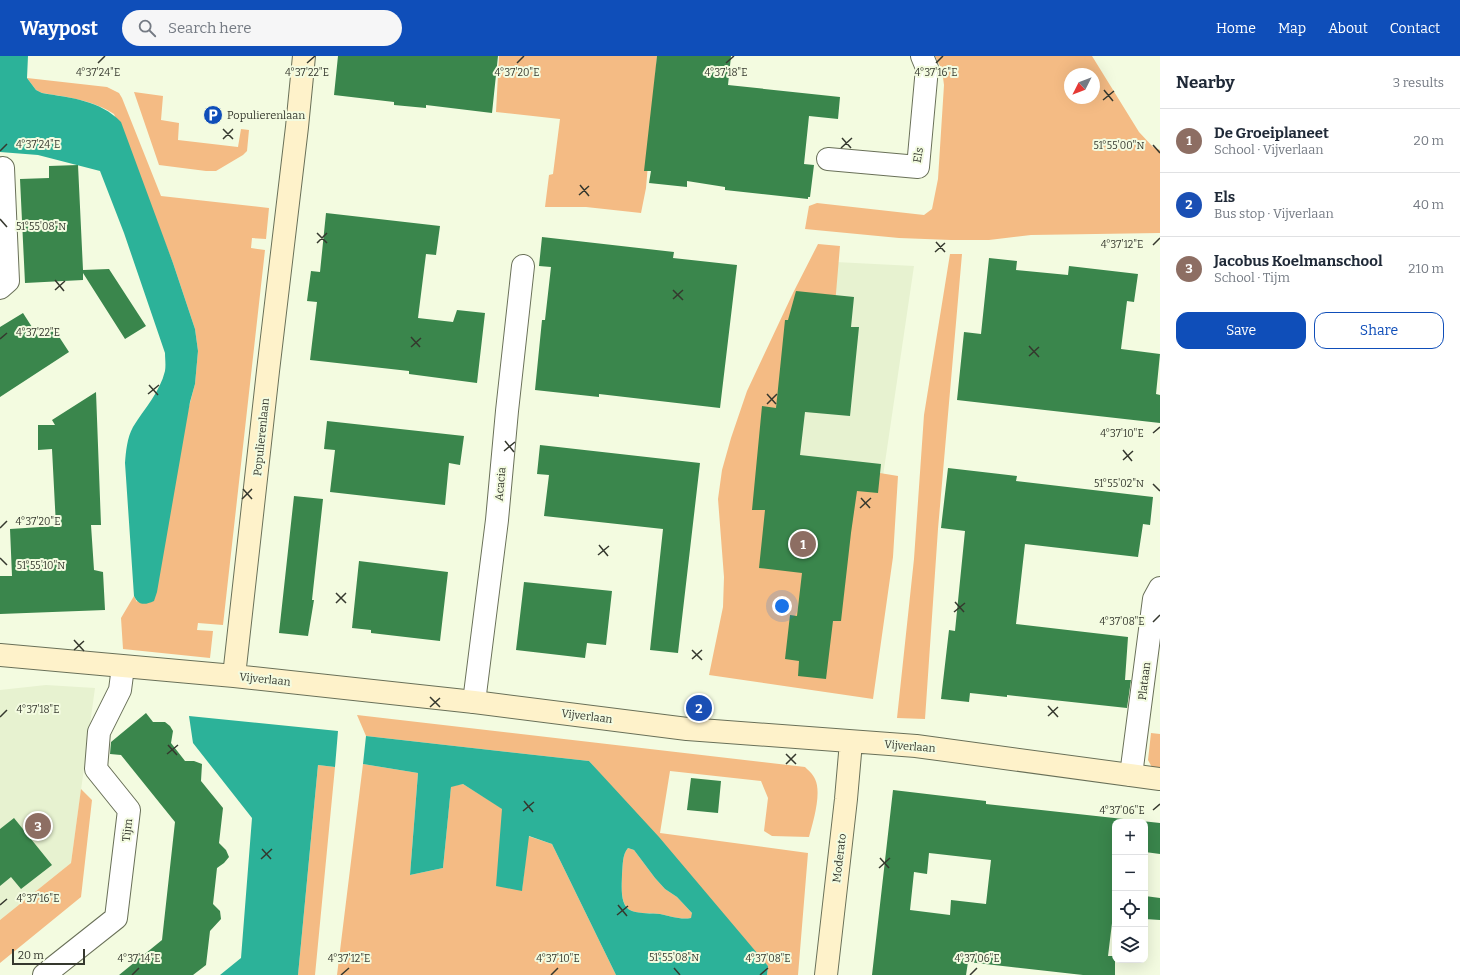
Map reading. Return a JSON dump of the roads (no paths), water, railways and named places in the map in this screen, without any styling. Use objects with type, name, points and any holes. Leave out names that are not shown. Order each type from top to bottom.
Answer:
[{"type":"street","name":"Populierenlaan","points":[[234,676],[304,56]]},
{"type":"street","name":"Els","points":[[828,159],[918,167],[927,68],[922,56]]},
{"type":"street","points":[[0,288],[8,281],[3,168]]},
{"type":"street","name":"Acacia","points":[[474,702],[497,520],[523,266]]},
{"type":"street","name":"Plataan","points":[[1131,775],[1158,596]]},
{"type":"street","name":"Vijverlaan","points":[[5,658],[74,661],[123,667],[234,676],[474,702],[686,729],[916,746],[1160,779]]},
{"type":"street","name":"Tijm","points":[[44,975],[116,918],[129,810],[96,769],[99,732],[120,690],[123,667]]},
{"type":"street","name":"Moderato","points":[[826,975],[851,742]]},
{"type":"water","points":[[0,56],[28,56],[27,78],[36,90],[42,93],[94,104],[113,115],[121,122],[173,263],[195,329],[198,351],[195,384],[190,402],[157,592],[154,601],[148,603],[142,604],[138,602],[134,596],[125,463],[127,445],[131,431],[156,393],[163,379],[165,371],[165,353],[124,233],[100,171],[38,155],[0,152]]},
{"type":"water","points":[[189,716],[338,731],[335,767],[318,765],[298,975],[220,975],[241,958],[252,818],[193,743]]},
{"type":"water","points":[[366,736],[589,761],[659,837],[768,966],[767,975],[616,975],[552,844],[529,836],[522,891],[496,886],[502,809],[463,784],[451,787],[443,868],[410,875],[418,773],[363,764]],"holes":[[[628,848],[634,850],[665,889],[677,897],[692,913],[691,918],[639,913],[628,909],[622,895],[623,864]]]},
{"type":"place","name":"Populierenlaan","points":[[213,115]]},
{"type":"place","name":"De Groeiplaneet","points":[[803,544]]},
{"type":"place","name":"Els","points":[[699,708]]},
{"type":"place","name":"Jacobus Koelmanschool","points":[[38,826]]}]
